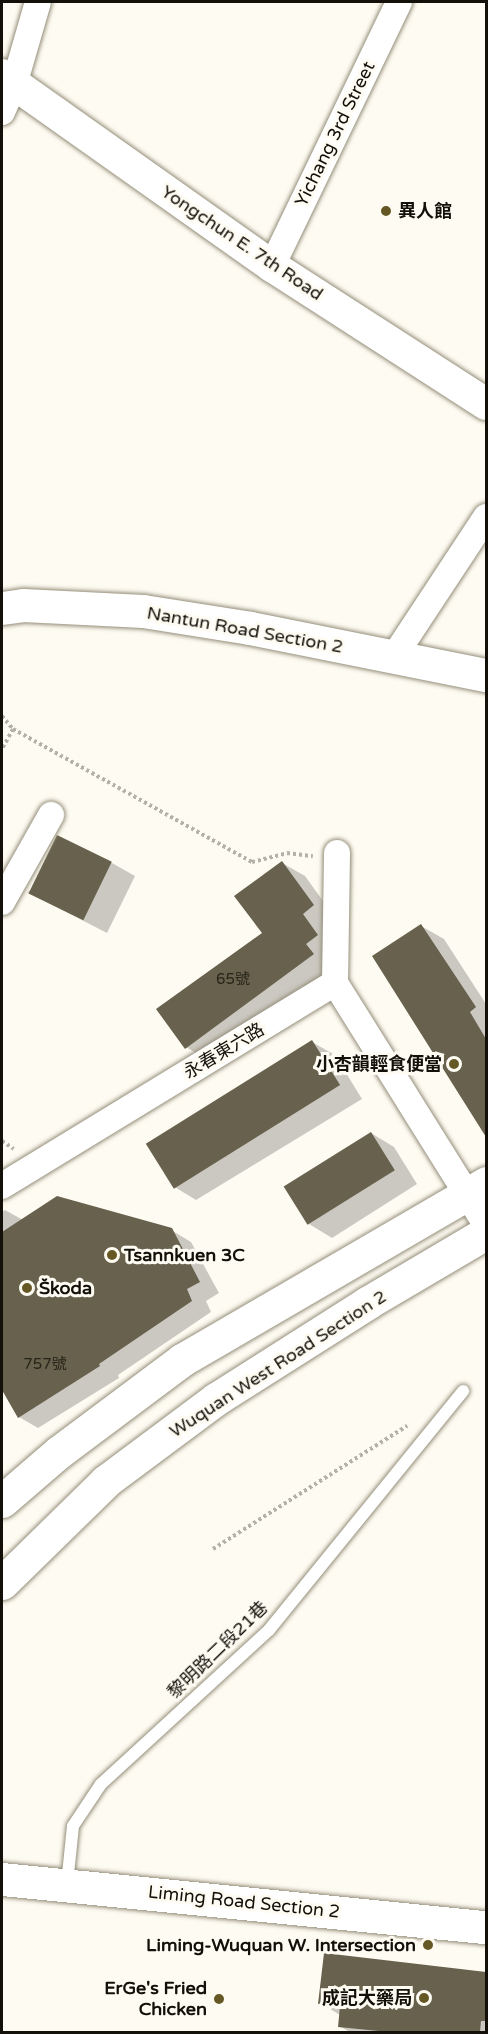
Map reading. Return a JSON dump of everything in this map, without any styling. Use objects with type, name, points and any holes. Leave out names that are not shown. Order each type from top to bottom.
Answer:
[{"type":"main road","name":"Nantun Road Section 2","points":[[2,608],[23,605],[143,611],[249,628],[393,658],[411,658],[486,675]]},
{"type":"main road","points":[[2,1501],[59,1452],[182,1360],[477,1189]]},
{"type":"main road","name":"Wuquan West Road Section 2","points":[[2,1583],[106,1481],[216,1400],[367,1304],[486,1233]]},
{"type":"main road","name":"Liming Road Section 2","points":[[2,1879],[486,1927]]},
{"type":"street","points":[[6,91],[38,2]]},
{"type":"street","name":"Yichang 3rd Street","points":[[272,266],[399,2]]},
{"type":"street","name":"Yongchun E. 7th Road","points":[[6,91],[486,404]]},
{"type":"street","points":[[393,658],[486,517]]},
{"type":"street","points":[[2,902],[51,815]]},
{"type":"street","points":[[338,856],[335,983],[477,1189],[486,1225]]},
{"type":"street","name":"永春東六路","points":[[2,1186],[335,983]]},
{"type":"lane","name":"黎明路二段21巷","points":[[67,1884],[73,1826],[101,1784],[269,1630],[463,1390]]},
{"type":"path","points":[[2,716],[13,729],[252,862],[287,853],[338,856]]},
{"type":"path","points":[[2,749],[13,729]]},
{"type":"path","points":[[213,1549],[413,1422]]},
{"type":"building","points":[[57,835],[112,862],[83,920],[29,893]]},
{"type":"building","points":[[282,861],[314,905],[303,914],[318,935],[306,944],[314,954],[185,1049],[156,1009],[262,933],[234,896]]},
{"type":"building","points":[[421,924],[476,1007],[470,1012],[486,1039],[486,1137],[372,956]]},
{"type":"building","points":[[312,1040],[340,1085],[174,1189],[146,1144]]},
{"type":"building","points":[[371,1132],[395,1170],[307,1225],[284,1187]]},
{"type":"building","points":[[57,1196],[172,1228],[200,1282],[187,1289],[192,1301],[99,1364],[100,1366],[18,1418],[2,1390],[2,1232]]},
{"type":"building","points":[[324,1953],[486,1972],[486,2021],[481,2021],[480,2032],[389,2032],[338,2027],[340,2006],[318,2004]]},
{"type":"place","name":"異人館","points":[[386,211]]},
{"type":"place","name":"小杏韻輕食便當","points":[[454,1064]]},
{"type":"place","name":"Tsannkuen 3C","points":[[112,1255]]},
{"type":"place","name":"Škoda","points":[[27,1288]]},
{"type":"place","name":"Liming-Wuquan W. Intersection","points":[[428,1945]]},
{"type":"place","name":"成記大藥局","points":[[424,1998]]},
{"type":"place","name":"ErGe's Fried Chicken","points":[[219,1999]]}]
